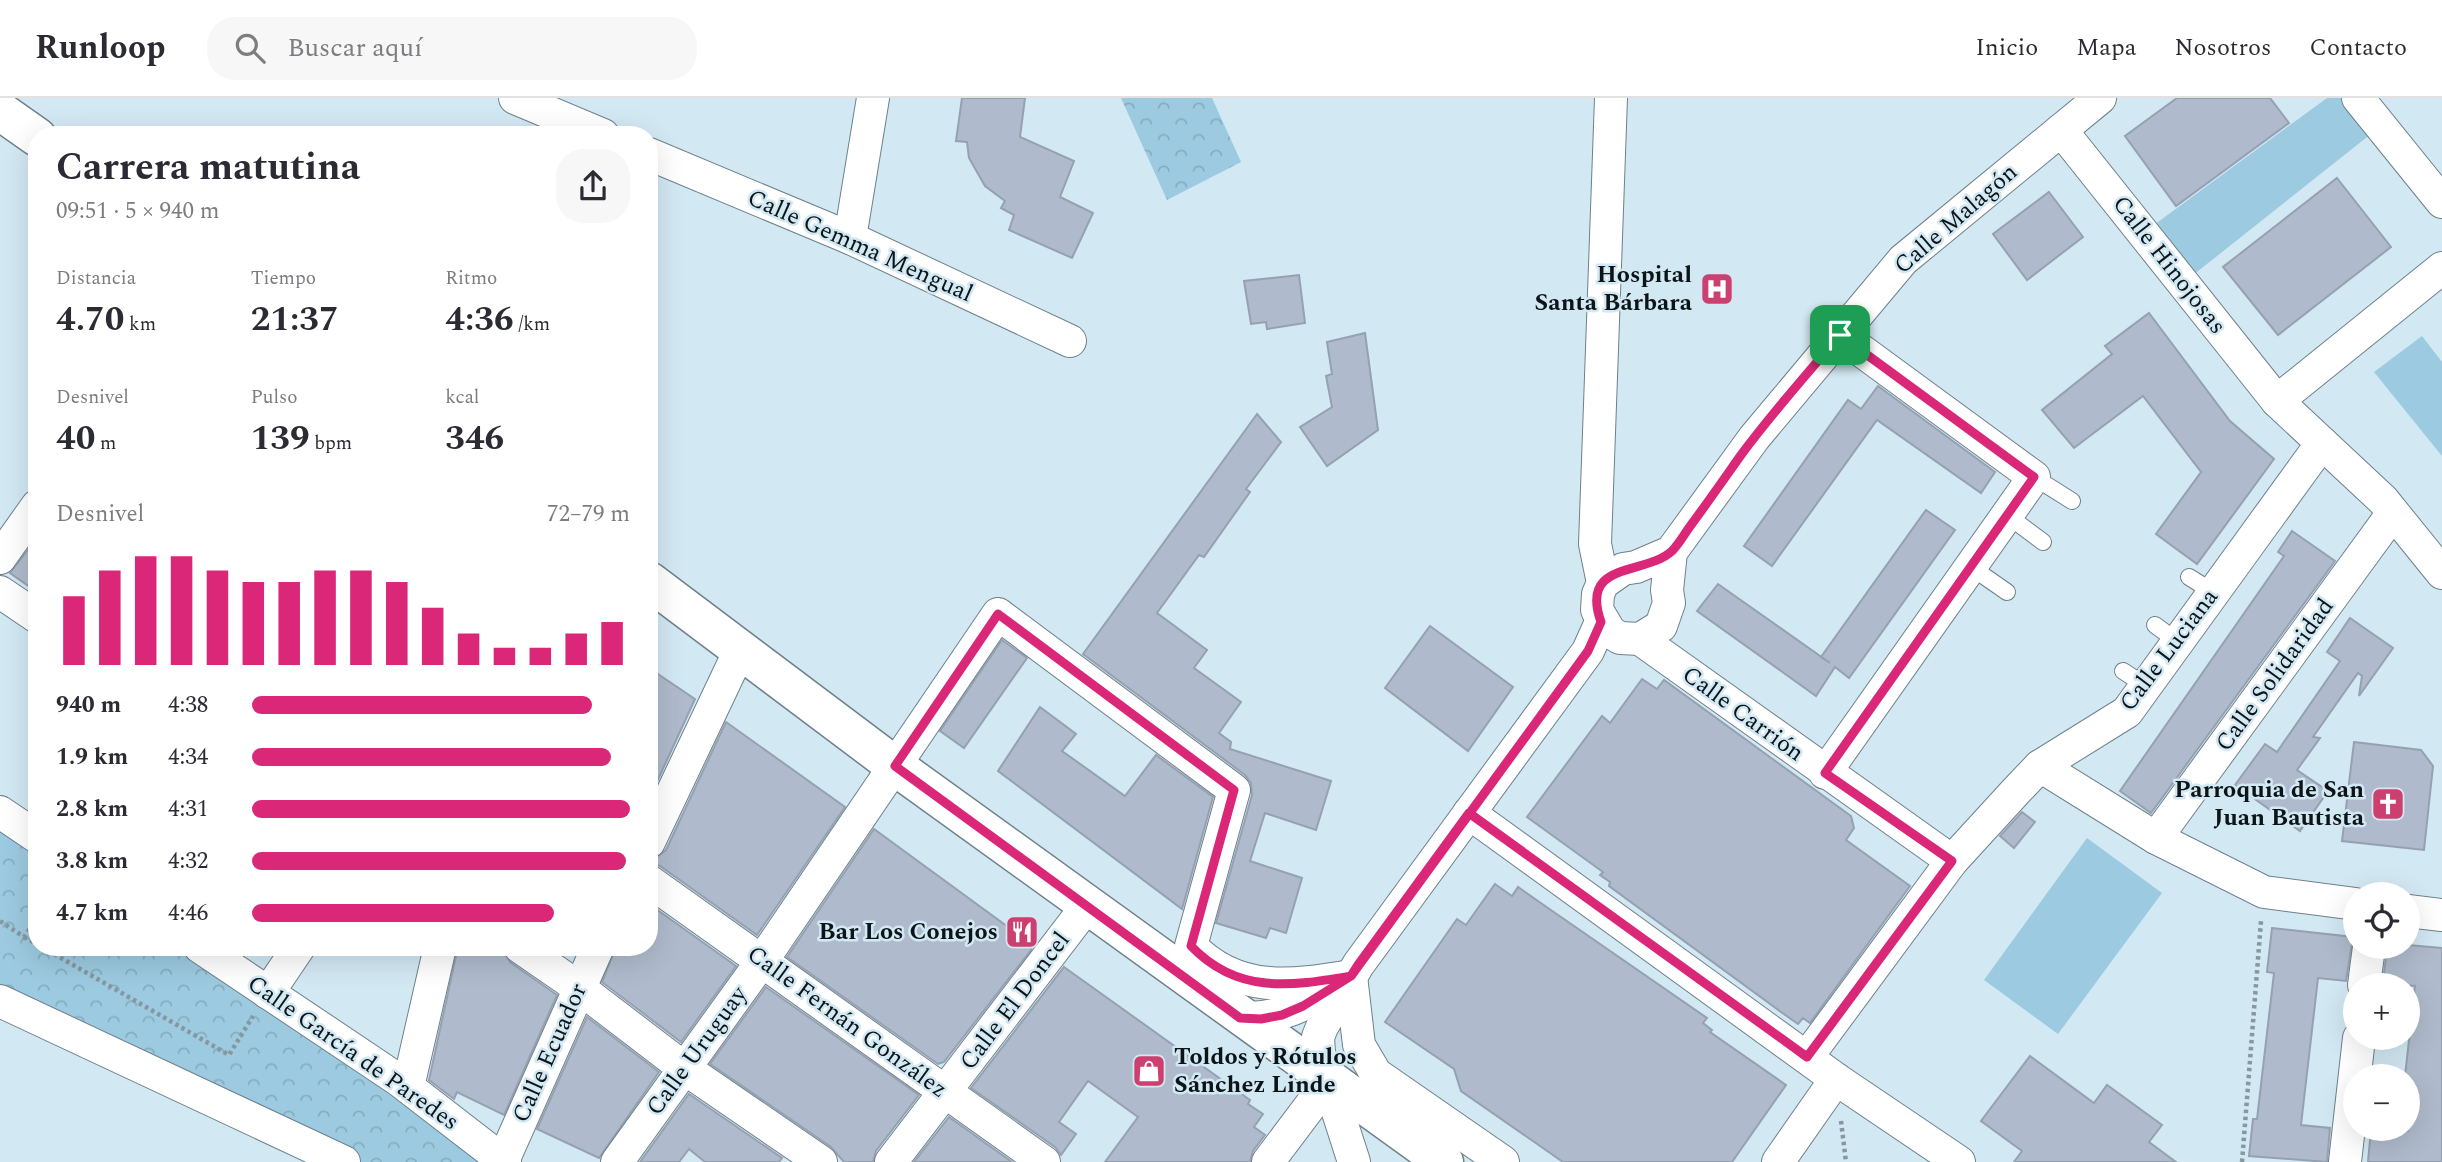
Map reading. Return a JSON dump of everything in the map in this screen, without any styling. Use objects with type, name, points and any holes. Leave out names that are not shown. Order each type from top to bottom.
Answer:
[{"type":"main road","points":[[0,111],[28,131]]},
{"type":"main road","points":[[658,588],[895,766],[1240,1018],[1444,1162]]},
{"type":"street","points":[[515,98],[582,126]]},
{"type":"street","points":[[850,238],[873,98]]},
{"type":"street","points":[[1611,98],[1595,544],[1621,573]]},
{"type":"street","name":"Calle Malagón","points":[[1671,552],[1754,438],[1903,260],[2100,98]]},
{"type":"street","points":[[2358,98],[2438,188]]},
{"type":"street","name":"Calle Hinojosas","points":[[2061,130],[2277,401],[2393,513],[2442,573]]},
{"type":"street","name":"Calle Gemma Mengual","points":[[658,158],[850,238],[1070,341]]},
{"type":"street","points":[[2277,401],[2442,268]]},
{"type":"street","points":[[1825,773],[2034,477],[1840,335]]},
{"type":"street","name":"Calle Luciana","points":[[1807,1057],[1952,861],[2040,766],[2127,712],[2134,678],[2201,584],[2322,443]]},
{"type":"street","name":"Calle Solidaridad","points":[[2156,838],[2393,513]]},
{"type":"street","points":[[0,558],[28,519]]},
{"type":"street","points":[[1272,1040],[1296,1036],[1313,1025],[1588,651],[1667,615],[1671,552],[1621,573],[1598,594],[1597,610],[1631,631]]},
{"type":"street","points":[[1621,573],[1650,572],[1667,590]]},
{"type":"street","points":[[0,592],[28,611]]},
{"type":"street","name":"Calle Uruguay","points":[[617,1162],[762,961],[998,614],[1234,790],[1191,946],[1204,959],[1255,982],[1287,986],[1351,976]]},
{"type":"street","name":"Calle Carrión","points":[[1631,631],[1671,663],[1952,861]]},
{"type":"street","points":[[658,823],[740,650]]},
{"type":"street","points":[[2040,766],[2156,838],[2264,892],[2343,902]]},
{"type":"street","points":[[0,812],[28,831]]},
{"type":"street","points":[[1469,813],[1836,1079],[1959,1162]]},
{"type":"street","name":"Calle Fernán González","points":[[658,887],[1044,1162]]},
{"type":"street","name":"Calle El Doncel","points":[[891,1162],[1087,906]]},
{"type":"street","points":[[2420,912],[2442,915]]},
{"type":"street","name":"Calle García de Paredes","points":[[213,956],[408,1087],[504,1161]]},
{"type":"street","points":[[268,993],[293,956]]},
{"type":"street","points":[[408,1087],[438,956]]},
{"type":"street","points":[[533,956],[684,1068],[821,1162]]},
{"type":"street","name":"Calle Ecuador","points":[[504,1161],[594,956]]},
{"type":"street","points":[[1240,1018],[1261,1019],[1282,1015],[1303,1006],[1351,976]]},
{"type":"street","points":[[1351,976],[1318,1037],[1319,1053],[1354,1162]]},
{"type":"street","points":[[1351,976],[1359,1045],[1376,1074],[1503,1162]]},
{"type":"street","points":[[0,1001],[344,1162]]},
{"type":"street","points":[[2345,1162],[2358,1050]]},
{"type":"street","points":[[1778,1162],[1836,1079]]},
{"type":"street","points":[[1268,1162],[1329,1081]]},
{"type":"lane","points":[[2034,477],[2072,501]]},
{"type":"lane","points":[[2007,515],[2043,542]]},
{"type":"lane","points":[[1971,567],[2007,592]]},
{"type":"path","points":[[2242,1162],[2264,892]]},
{"type":"path","points":[[0,921],[28,939]]},
{"type":"path","points":[[24,937],[28,931]]},
{"type":"path","points":[[58,956],[229,1055],[268,993]]},
{"type":"green space","points":[[1121,98],[1212,98],[1241,162],[1167,200]]},
{"type":"green space","points":[[2327,98],[2358,98],[2381,126],[2183,283],[2143,233]]},
{"type":"green space","points":[[2422,336],[2442,362],[2442,456],[2374,372]]},
{"type":"green space","points":[[0,812],[28,831],[28,956],[213,956],[505,1162],[360,1162],[0,987]]},
{"type":"green space","points":[[2087,838],[2162,893],[2058,1034],[1984,980]]},
{"type":"building","points":[[962,98],[1025,98],[1020,137],[1074,161],[1060,197],[1093,213],[1072,258],[1009,230],[1014,215],[1001,208],[1005,201],[985,186],[969,158],[967,142],[956,141]]},
{"type":"building","points":[[2177,98],[2270,98],[2289,123],[2176,206],[2125,136]]},
{"type":"building","points":[[2337,178],[2391,247],[2278,335],[2223,267]]},
{"type":"building","points":[[2049,192],[2083,237],[2027,280],[1993,234]]},
{"type":"building","points":[[1299,275],[1305,323],[1267,329],[1266,322],[1251,324],[1244,281]]},
{"type":"building","points":[[2149,313],[2230,421],[2274,459],[2197,564],[2156,534],[2201,472],[2143,396],[2074,448],[2042,410],[2112,354],[2105,346]]},
{"type":"building","points":[[1365,333],[1378,430],[1327,466],[1300,427],[1332,407],[1326,376],[1332,374],[1327,342]]},
{"type":"building","points":[[1878,386],[1995,472],[1981,493],[1877,420],[1772,566],[1744,546],[1848,400],[1861,409]]},
{"type":"building","points":[[1257,414],[1281,442],[1246,489],[1250,492],[1204,557],[1199,555],[1157,613],[1207,650],[1194,668],[1241,702],[1219,733],[1231,742],[1230,749],[1331,781],[1316,830],[1265,813],[1250,861],[1302,878],[1286,933],[1270,928],[1266,938],[1216,923],[1252,795],[1251,783],[1245,775],[1083,654]]},
{"type":"building","points":[[1926,510],[1955,530],[1849,678],[1835,667],[1816,696],[1697,611],[1718,584],[1821,657]]},
{"type":"building","points":[[2292,531],[2335,561],[2151,813],[2120,791],[2284,556],[2278,552]]},
{"type":"building","points":[[28,550],[28,586],[10,573]]},
{"type":"building","points":[[2350,618],[2393,648],[2359,696],[2362,676],[2358,673],[2313,737],[2320,738],[2297,770],[2328,791],[2300,831],[2235,785],[2265,744],[2277,752],[2340,661],[2327,652]]},
{"type":"building","points":[[1430,626],[1513,687],[1468,751],[1385,688]]},
{"type":"building","points":[[1002,640],[1027,658],[964,748],[940,731]]},
{"type":"building","points":[[658,674],[695,699],[658,779]]},
{"type":"building","points":[[1642,679],[1657,689],[1664,680],[1851,816],[1854,828],[1846,840],[1910,886],[1810,1023],[1803,1018],[1798,1024],[1781,1012],[1609,886],[1610,882],[1600,875],[1603,872],[1527,817],[1602,716],[1610,723]]},
{"type":"building","points":[[1040,707],[1076,734],[1062,751],[1125,796],[1156,755],[1213,797],[1182,909],[998,771]]},
{"type":"building","points":[[726,722],[845,807],[757,935],[658,865],[658,856],[666,850]]},
{"type":"building","name":"Parroquia de San Juan Bautista","points":[[2354,742],[2421,750],[2433,766],[2424,850],[2342,841]]},
{"type":"building","points":[[2022,812],[2035,822],[2014,848],[2000,836]]},
{"type":"building","points":[[874,829],[1030,943],[1031,950],[944,1062],[938,1064],[787,957]]},
{"type":"building","points":[[1495,884],[1512,896],[1518,887],[1707,1018],[1703,1023],[1712,1030],[1710,1032],[1786,1085],[1732,1162],[1563,1162],[1461,1091],[1454,1069],[1385,1022],[1457,919],[1466,925]]},
{"type":"building","points":[[658,910],[736,966],[681,1042],[602,982],[612,956],[658,956]]},
{"type":"building","points":[[2272,928],[2343,936],[2343,959],[2350,959],[2347,973],[2343,973],[2343,981],[2318,978],[2301,1125],[2330,1128],[2327,1162],[2249,1156],[2253,1119],[2257,1119],[2274,973],[2267,972]]},
{"type":"building","points":[[2420,946],[2442,948],[2442,1162],[2368,1162],[2370,1141],[2420,1141],[2420,1064],[2406,1064],[2408,1050],[2420,1050],[2420,973],[2384,973],[2386,959],[2420,959]]},
{"type":"building","points":[[456,956],[507,956],[510,962],[557,995],[504,1115],[457,1092],[454,1099],[429,1080]]},
{"type":"building","points":[[1064,967],[1250,1100],[1248,1104],[1263,1114],[1254,1127],[1265,1135],[1253,1151],[1250,1162],[1105,1162],[1138,1117],[1088,1081],[1059,1122],[1076,1134],[1061,1155],[1055,1147],[971,1088]]},
{"type":"building","points":[[766,987],[919,1095],[876,1151],[873,1162],[844,1162],[831,1147],[710,1064]]},
{"type":"building","points":[[587,1017],[659,1072],[599,1158],[537,1129]]},
{"type":"building","points":[[2030,1056],[2094,1103],[2107,1085],[2162,1125],[2149,1142],[2176,1162],[2014,1162],[2022,1151],[1981,1121]]},
{"type":"building","points":[[689,1094],[782,1158],[779,1162],[705,1162],[689,1149],[679,1162],[640,1162]]},
{"type":"building","points":[[949,1117],[1012,1162],[914,1162]]},
{"type":"place","name":"Hospital Santa Bárbara","points":[[1717,289]]},
{"type":"place","name":"Parroquia de San Juan Bautista","points":[[2388,804]]},
{"type":"place","name":"Bar Los Conejos","points":[[1022,932]]},
{"type":"place","name":"Toldos y Rótulos Sánchez Linde","points":[[1149,1071]]},
{"type":"route","points":[[1840,335],[1754,438],[1671,552],[1612,574],[1603,583],[1598,594],[1597,610],[1601,622],[1588,651],[1469,813],[1358,965],[1351,976],[1303,1006],[1282,1015],[1261,1019],[1240,1018],[895,766],[998,614],[1234,790],[1191,946],[1204,959],[1255,982],[1287,986],[1351,976],[1469,813],[1807,1057],[1952,861],[1825,773],[2034,477],[1840,335]]}]
